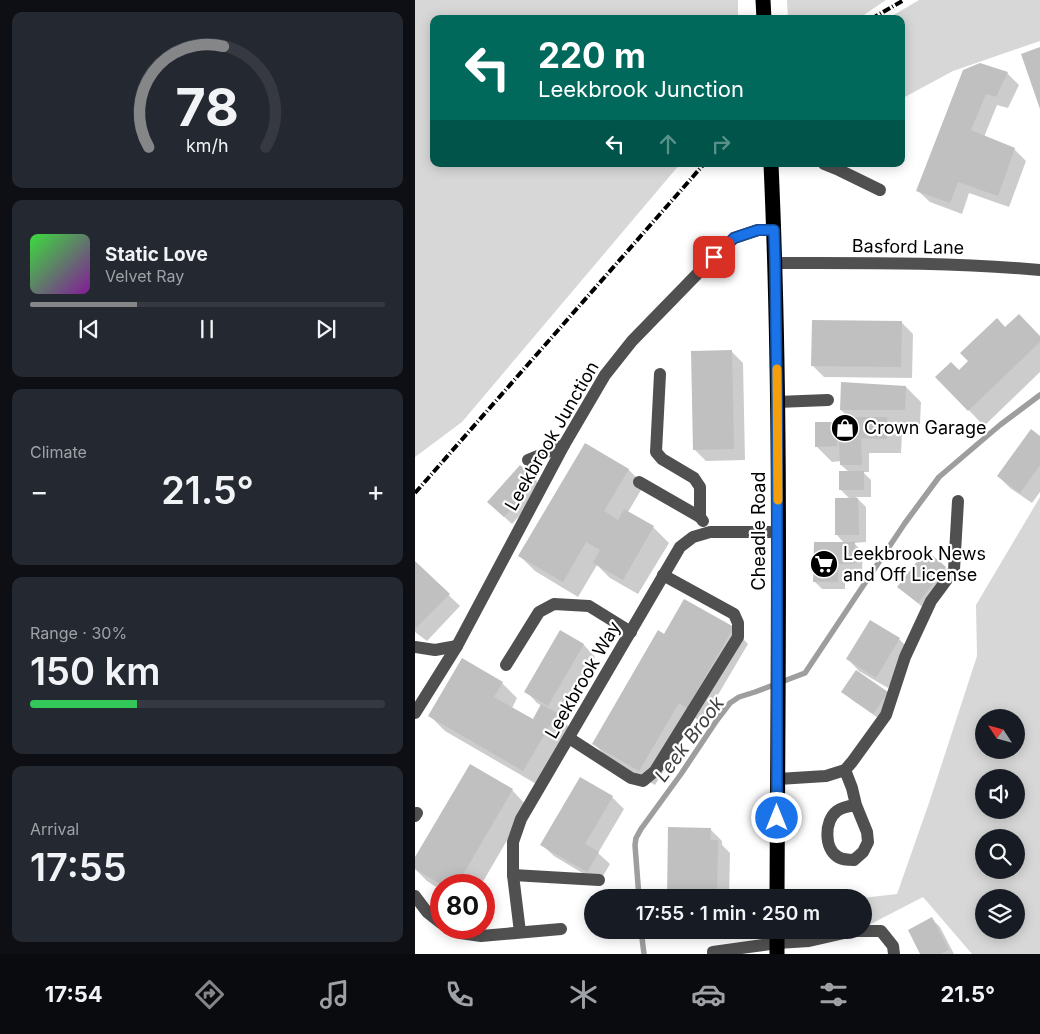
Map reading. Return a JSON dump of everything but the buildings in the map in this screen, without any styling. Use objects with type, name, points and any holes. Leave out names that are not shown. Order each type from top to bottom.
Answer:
[{"type":"highway","points":[[763,0],[764,15]]},
{"type":"highway","name":"Cheadle Road","points":[[771,167],[777,402],[777,889]]},
{"type":"street","points":[[832,167],[880,190]]},
{"type":"street","name":"Leekbrook Junction","points":[[415,711],[457,646],[564,446],[605,375],[632,341],[734,238],[758,230],[774,230]]},
{"type":"street","name":"Basford Lane","points":[[775,263],[905,263],[1000,266],[1040,270]]},
{"type":"street","points":[[660,374],[656,452],[662,459],[694,478],[700,487],[700,517]]},
{"type":"street","points":[[777,402],[828,400]]},
{"type":"street","points":[[528,460],[564,446]]},
{"type":"street","points":[[639,482],[700,517],[710,532]]},
{"type":"street","points":[[777,779],[826,776],[845,770],[886,715],[905,657],[927,609],[954,570],[958,501]]},
{"type":"street","name":"Leekbrook Way","points":[[520,932],[513,875],[513,842],[521,819],[680,547],[693,537],[710,532],[778,532]]},
{"type":"street","points":[[569,738],[631,778],[643,781],[655,771],[738,637],[738,623],[734,614],[663,575]]},
{"type":"street","points":[[507,665],[539,612],[554,604],[589,606],[631,632]]},
{"type":"street","points":[[415,647],[435,650],[457,646]]},
{"type":"street","points":[[845,770],[856,805]]},
{"type":"street","points":[[513,875],[599,880]]},
{"type":"street","points":[[415,896],[430,914]]},
{"type":"street","points":[[495,935],[561,929]]},
{"type":"street","points":[[872,931],[881,931],[893,946],[894,954]]},
{"type":"street","points":[[713,954],[713,952],[777,942],[809,942],[821,939]]},
{"type":"shaded area","points":[[415,0],[738,0],[738,15],[430,15],[430,167],[677,167],[462,422],[415,457]]},
{"type":"shaded area","points":[[787,0],[886,0],[864,15],[788,15]]},
{"type":"shaded area","points":[[919,0],[1040,0],[1040,41],[953,71],[905,97],[905,15],[894,15]]},
{"type":"shaded area","points":[[1040,497],[1040,954],[972,954],[923,897],[872,923],[872,897],[897,894],[977,656],[976,605]]},
{"type":"waterway","name":"Leek Brook","points":[[638,889],[636,838],[730,703],[739,697],[805,673],[905,523],[939,477],[1000,425],[1040,395]]},
{"type":"waterway","name":"Leek Brook","points":[[642,939],[644,954]]},
{"type":"railway","points":[[878,15],[904,0]]},
{"type":"railway","points":[[415,493],[701,167]]},
{"type":"slow traffic","points":[[777,369],[778,500]]},
{"type":"place","name":"Crown Garage","points":[[845,428]]},
{"type":"place","name":"Leekbrook News and Off License","points":[[824,564]]},
{"type":"route","points":[[714,257],[734,238],[758,230],[774,230],[777,402],[777,818]]}]
